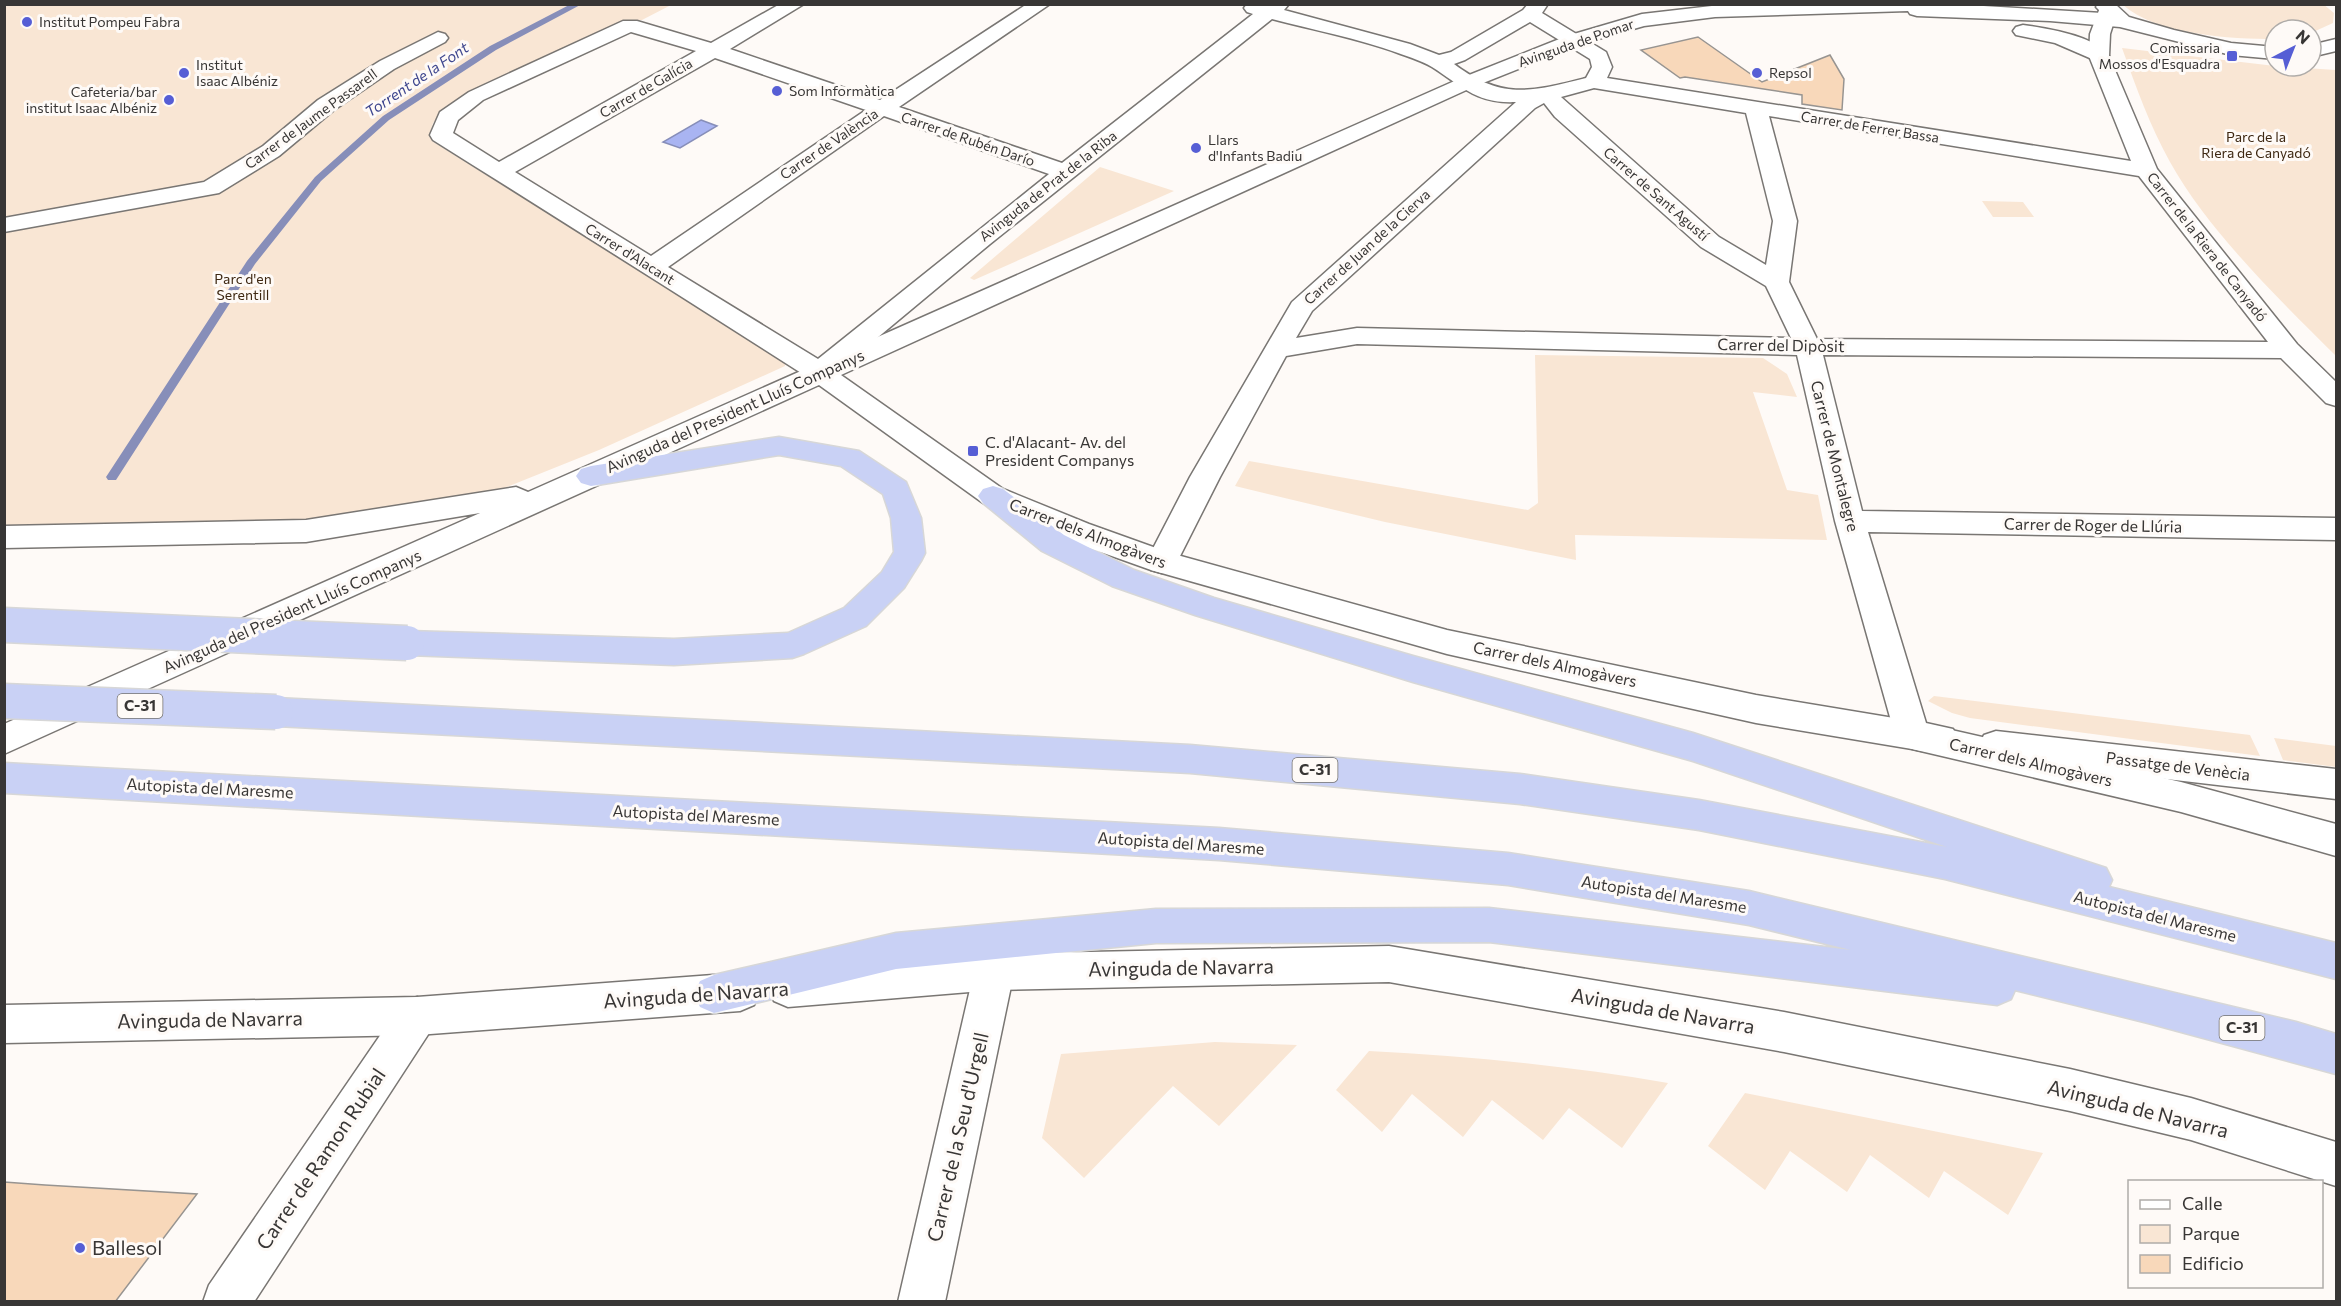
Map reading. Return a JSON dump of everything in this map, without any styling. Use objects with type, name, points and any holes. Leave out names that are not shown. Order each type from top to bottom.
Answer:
[{"type":"highway","points":[[4,625],[674,652],[792,645],[855,617],[893,580],[910,553],[906,518],[896,489],[849,458],[779,447],[591,476]]},
{"type":"highway","points":[[993,496],[1053,543],[1123,578],[1206,607],[1413,669],[1693,747],[2337,961]]},
{"type":"highway","name":"Autopista del Maresme","points":[[4,701],[276,712],[1178,758],[1520,789],[1699,815],[1945,863],[2337,961]]},
{"type":"highway","name":"Autopista del Maresme","points":[[4,778],[1219,844],[1508,868],[1749,908],[2148,1004],[2296,1041],[2337,1054]]},
{"type":"highway","points":[[714,994],[896,951],[1099,930],[1156,926],[1489,925],[2148,1004]]},
{"type":"street","name":"Carrer de Galícia","points":[[498,172],[795,4]]},
{"type":"street","name":"Carrer de València","points":[[650,268],[881,109],[1041,4]]},
{"type":"street","points":[[1239,4],[1274,9],[1403,48],[1438,62],[1466,83]]},
{"type":"street","name":"Avinguda de Pomar","points":[[1466,83],[1574,40],[1642,20],[1666,16],[1744,9],[1941,4]]},
{"type":"street","points":[[1843,7],[2042,33],[2079,44],[2099,56],[2109,14]]},
{"type":"street","name":"Avinguda de Pomar","points":[[1843,7],[2109,14],[2214,46],[2263,52]]},
{"type":"street","name":"Avinguda de Prat de la Riba","points":[[819,372],[933,276],[1254,22],[1274,9]]},
{"type":"street","points":[[1438,62],[1458,56],[1534,9],[1599,56],[1602,67],[1594,82]]},
{"type":"street","name":"Carrer de Rubén Darío","points":[[441,135],[448,117],[476,96],[630,25],[713,50],[1066,172]]},
{"type":"street","name":"Carrer de Jaume Passarell","points":[[4,225],[211,188],[271,151],[326,105],[378,70],[438,38]]},
{"type":"street","name":"Carrer de la Riera de Canyadó","points":[[2099,56],[2146,170],[2288,350],[2337,397]]},
{"type":"street","name":"Carrer de Juan de la Cierva","points":[[1162,562],[1205,477],[1301,307],[1527,103],[1547,94],[1594,82]]},
{"type":"street","name":"Carrer de Ferrer Bassa","points":[[1594,82],[2146,170]]},
{"type":"street","name":"Avinguda de Pomar","points":[[1466,83],[1506,96],[1547,94]]},
{"type":"street","name":"Avinguda del President Lluís Companys","points":[[4,740],[1466,83]]},
{"type":"street","name":"Carrer de Sant Agustí","points":[[1547,94],[1563,112],[1710,242],[1776,282]]},
{"type":"street","points":[[1756,109],[1785,222],[1776,282]]},
{"type":"street","name":"Carrer d'Alacant","points":[[441,135],[819,372]]},
{"type":"street","name":"Carrer de Montalegre","points":[[1776,282],[1808,347],[1850,521],[1912,735]]},
{"type":"street","name":"Carrer del Dipòsit","points":[[1276,350],[1357,336],[1808,347],[2288,350]]},
{"type":"street","name":"Carrer dels Almogàvers","points":[[819,372],[993,496],[1078,532],[1162,562],[1447,642],[1756,709],[1912,735],[2181,796],[2337,840]]},
{"type":"street","points":[[4,537],[306,531],[553,492]]},
{"type":"street","name":"Carrer de Roger de Llúria","points":[[1850,521],[2337,530]]},
{"type":"street","name":"Passatge de Venècia","points":[[1912,735],[2337,784]]},
{"type":"street","name":"Avinguda de Navarra","points":[[4,1024],[417,1016],[994,972],[1389,964],[1784,1032],[2070,1090],[2191,1119],[2337,1164]]},
{"type":"street","name":"Carrer de la Seu d'Urgell","points":[[921,1302],[994,972]]},
{"type":"street","name":"Carrer de Ramon Rubial","points":[[226,1302],[417,1016]]},
{"type":"green space","points":[[2323,4],[2334,13],[2333,23],[2323,28],[2323,18],[2263,18],[2263,39],[2237,38],[2174,29],[2137,15],[2123,5]]},
{"type":"green space","name":"Parc d'en Serentill","points":[[4,5],[671,5],[642,20],[625,20],[571,49],[549,54],[474,91],[442,112],[433,123],[429,136],[432,141],[785,362],[785,366],[599,450],[492,493],[406,517],[5,529]]},
{"type":"green space","name":"Parc de la Riera de Canyadó","points":[[2122,48],[2263,65],[2263,78],[2323,78],[2323,69],[2336,70],[2336,356],[2246,264],[2204,214],[2170,162],[2138,92]]},
{"type":"green space","points":[[1100,167],[1174,191],[974,280],[970,278]]},
{"type":"green space","points":[[1982,201],[2023,202],[2034,217],[1993,217]]},
{"type":"green space","points":[[1535,355],[1763,358],[1787,374],[1797,397],[1753,392],[1787,490],[1818,495],[1827,540],[1575,535],[1576,560],[1385,522],[1235,486],[1249,461],[1528,510],[1538,503]]},
{"type":"green space","points":[[1934,696],[2250,735],[2260,756],[1970,718],[1952,713],[1928,701]]},
{"type":"green space","points":[[2274,738],[2336,746],[2336,767],[2283,760]]},
{"type":"green space","points":[[1215,1042],[1297,1045],[1219,1126],[1173,1086],[1084,1178],[1042,1138],[1061,1054]]},
{"type":"green space","points":[[1369,1051],[1519,1062],[1668,1083],[1622,1148],[1569,1108],[1543,1140],[1492,1100],[1463,1137],[1412,1094],[1382,1132],[1336,1090]]},
{"type":"green space","points":[[1745,1093],[2043,1153],[2008,1215],[1944,1171],[1929,1198],[1870,1155],[1847,1192],[1790,1151],[1765,1190],[1708,1146]]},
{"type":"water","points":[[701,120],[717,126],[680,148],[663,142]]},
{"type":"building","name":"Repsol","points":[[1698,37],[1762,82],[1830,55],[1844,79],[1842,110],[1802,104],[1802,95],[1680,78],[1641,50]]},
{"type":"building","name":"Ballesol","points":[[4,1182],[197,1194],[115,1302],[4,1302]]},
{"type":"waterway","name":"Torrent de la Font","points":[[112,477],[251,263],[318,179],[386,118],[493,48],[578,4]]},
{"type":"place","name":"Institut Pompeu Fabra","points":[[27,22]]},
{"type":"place","name":"Comissaria Mossos d'Esquadra","points":[[2232,56]]},
{"type":"place","name":"Institut Isaac Albéniz","points":[[184,73]]},
{"type":"place","name":"Repsol","points":[[1757,73]]},
{"type":"place","name":"Som Informàtica","points":[[777,91]]},
{"type":"place","name":"Cafeteria/bar institut Isaac Albéniz","points":[[169,100]]},
{"type":"place","name":"Llars d'Infants Badiu","points":[[1196,148]]},
{"type":"place","name":"C. d'Alacant- Av. del President Companys","points":[[973,451]]},
{"type":"place","name":"Ballesol","points":[[80,1248]]}]
